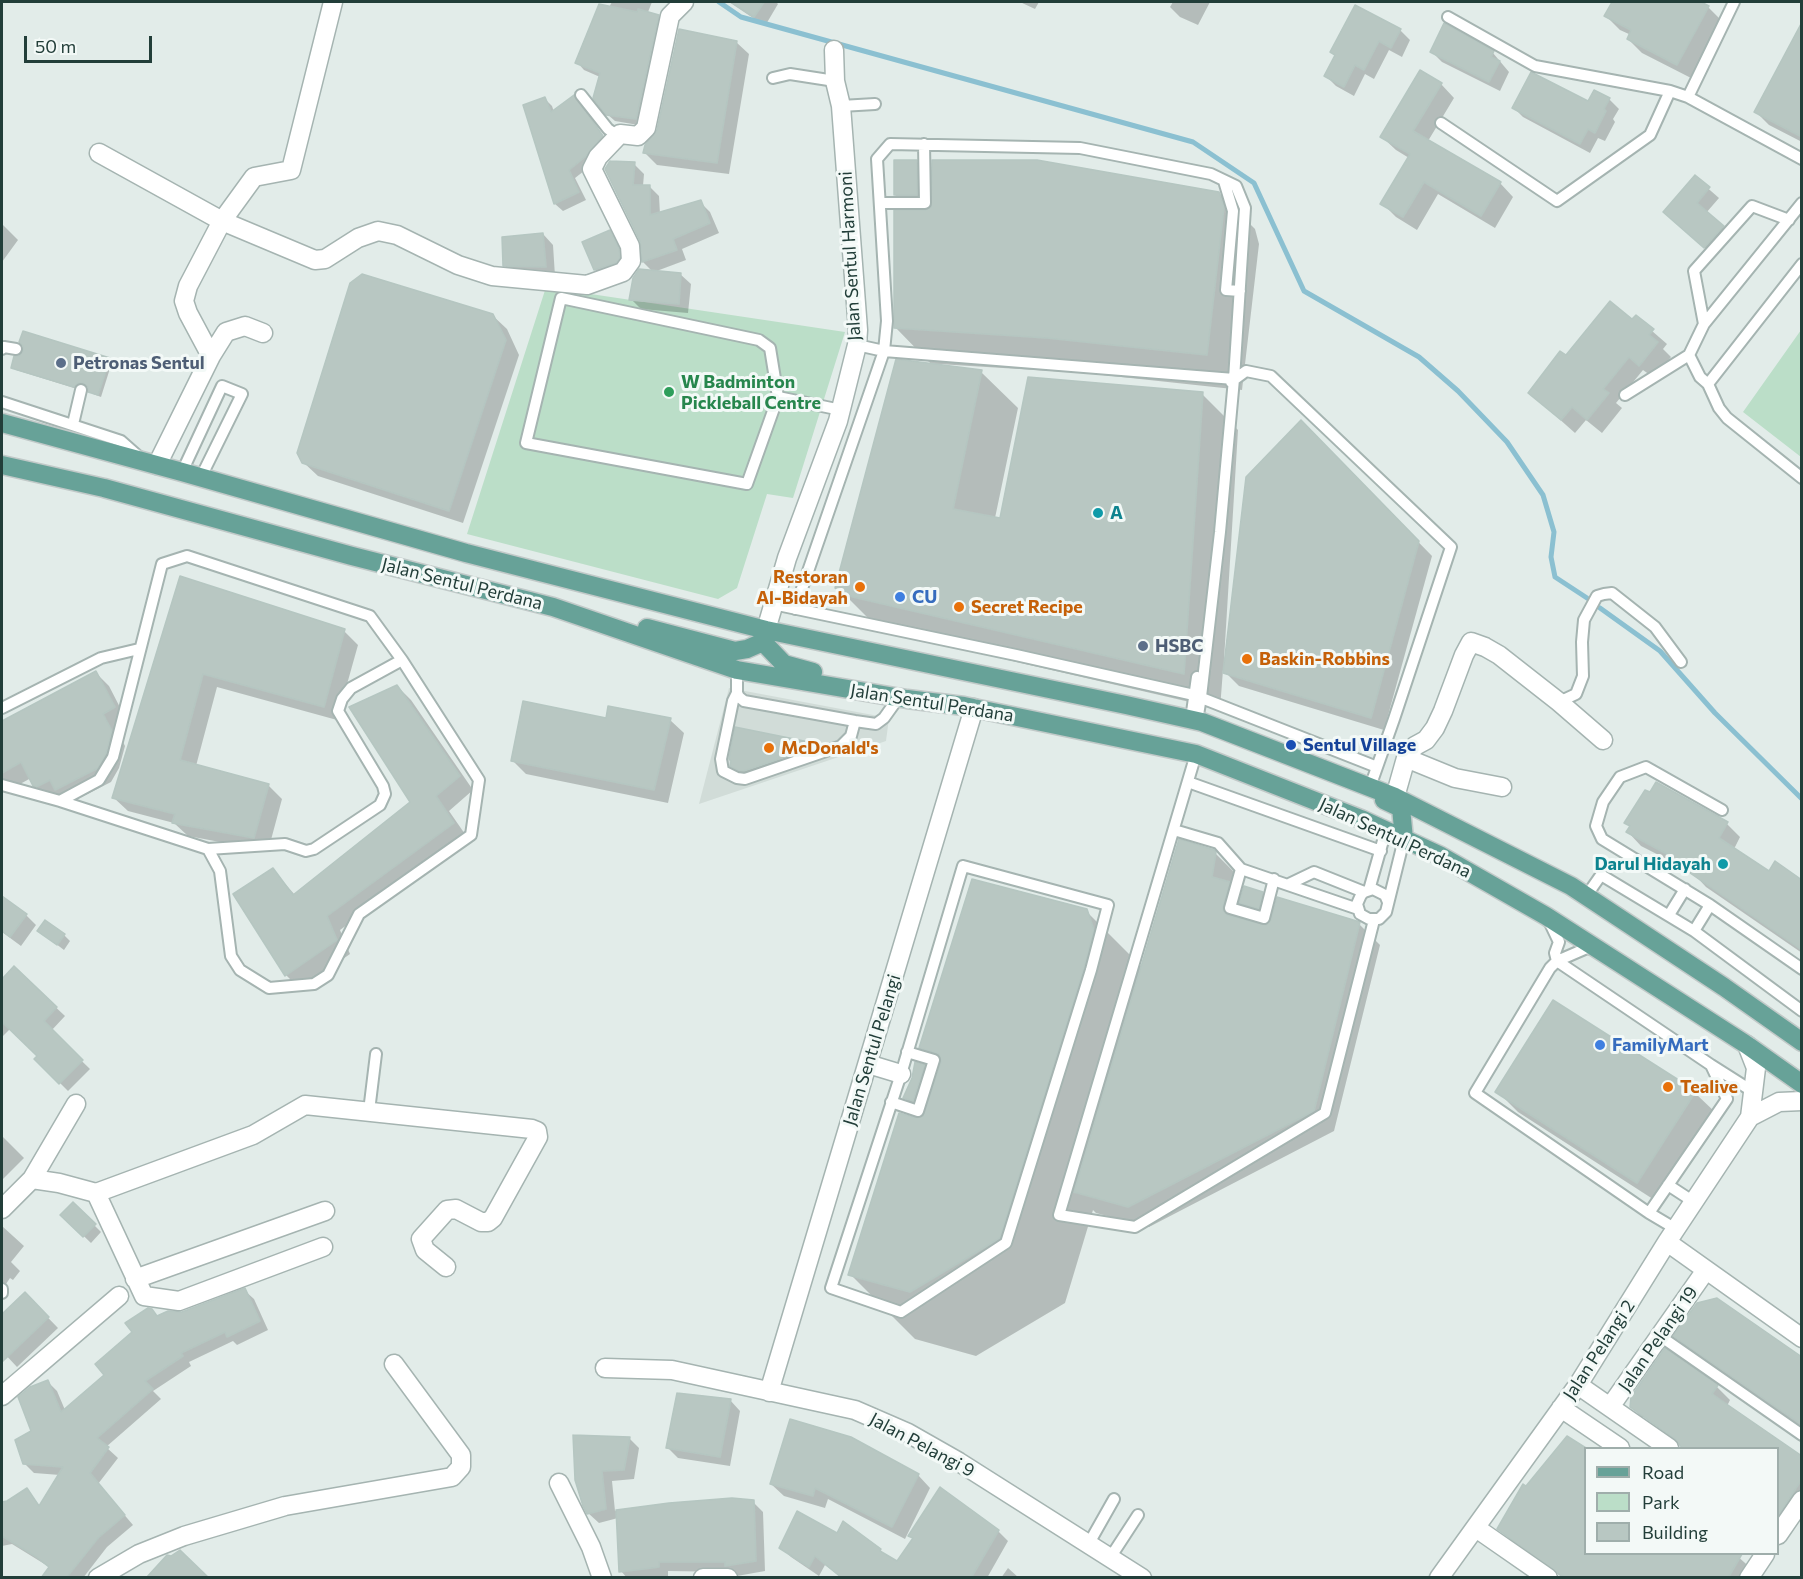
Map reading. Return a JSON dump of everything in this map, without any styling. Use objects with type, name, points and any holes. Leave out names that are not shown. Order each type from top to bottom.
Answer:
[{"type":"main road","name":"Jalan Sentul Perdana","points":[[2,423],[764,636],[1194,720],[1395,797],[1587,895],[1802,1042]]},
{"type":"main road","name":"Jalan Sentul Perdana","points":[[2,465],[104,488],[352,556],[553,607],[737,670],[974,708],[1196,754],[1361,819],[1398,831],[1604,952],[1802,1084]]},
{"type":"main road","points":[[553,607],[660,631],[735,651],[747,649],[764,636],[784,664],[847,681],[872,693]]},
{"type":"main road","points":[[1364,784],[1368,793],[1401,808],[1398,831]]},
{"type":"main road","points":[[1398,831],[1421,819],[1453,826]]},
{"type":"street","points":[[211,357],[184,301],[188,286],[222,221],[254,177],[291,170],[333,2]]},
{"type":"street","points":[[99,153],[222,221],[315,260],[325,259],[358,238],[378,231],[397,235],[458,265],[492,276],[586,285],[623,272],[631,261],[630,246],[592,169],[598,157],[620,134],[638,136],[646,128],[670,16],[684,2]]},
{"type":"street","name":"Jalan Sentul Harmoni","points":[[764,636],[787,558],[841,410],[858,330],[841,106],[835,81],[834,50]]},
{"type":"street","points":[[151,463],[226,332],[245,326],[263,333]]},
{"type":"street","points":[[1395,797],[1407,758],[1415,746],[1426,740],[1435,728],[1464,655],[1472,642],[1499,655],[1603,740]]},
{"type":"street","name":"Jalan Sentul Pelangi","points":[[769,1392],[974,708]]},
{"type":"street","points":[[1407,758],[1455,778],[1502,787]]},
{"type":"street","name":"Jalan Pelangi 2","points":[[1439,1578],[1578,1385],[1750,1117],[1756,1068],[1747,1046]]},
{"type":"street","points":[[868,1064],[900,1074]]},
{"type":"street","name":"Jalan Pelangi 2","points":[[1750,1117],[1779,1102],[1802,1101]]},
{"type":"street","points":[[2,1209],[32,1179],[76,1104]]},
{"type":"street","points":[[32,1179],[59,1183],[96,1193],[253,1135],[305,1105],[537,1131],[538,1137],[494,1218],[488,1222],[481,1222],[456,1209],[447,1210],[422,1239],[425,1250],[446,1267]]},
{"type":"street","points":[[96,1193],[144,1296],[179,1301],[323,1247]]},
{"type":"street","points":[[135,1279],[325,1211]]},
{"type":"street","points":[[1672,1236],[1706,1270],[1802,1338]]},
{"type":"street","name":"Jalan Pelangi 19","points":[[1610,1407],[1706,1270]]},
{"type":"street","points":[[2,1396],[119,1296]]},
{"type":"street","points":[[98,1578],[139,1554],[184,1536],[285,1506],[452,1477],[461,1467],[461,1455],[394,1364]]},
{"type":"street","name":"Jalan Pelangi 9","points":[[605,1368],[672,1370],[855,1410],[908,1433],[959,1462],[1142,1578]]},
{"type":"street","points":[[1578,1385],[1666,1447]]},
{"type":"street","points":[[1561,1408],[1617,1447]]},
{"type":"street","points":[[559,1483],[591,1547],[602,1578]]},
{"type":"street","points":[[1779,1529],[1802,1500]]},
{"type":"street","points":[[1476,1528],[1548,1578]]},
{"type":"street","points":[[1749,1578],[1764,1555]]},
{"type":"street","points":[[703,1578],[728,1578]]},
{"type":"lane","points":[[1688,97],[1734,2]]},
{"type":"lane","points":[[1448,17],[1535,66],[1670,91],[1688,97],[1802,159]]},
{"type":"lane","points":[[773,78],[790,74],[835,81]]},
{"type":"lane","points":[[1441,123],[1557,201],[1650,135],[1670,91]]},
{"type":"lane","points":[[582,95],[608,129],[618,136]]},
{"type":"lane","points":[[841,106],[875,104]]},
{"type":"lane","points":[[795,609],[884,351],[887,321],[878,159],[890,144],[1080,148],[1211,174],[1236,186],[1245,208],[1234,379],[1194,720]]},
{"type":"lane","points":[[881,203],[925,203],[924,144]]},
{"type":"lane","points":[[1625,395],[1689,355],[1704,324],[1802,203]]},
{"type":"lane","points":[[1704,324],[1694,271],[1752,206],[1789,220]]},
{"type":"lane","points":[[1708,384],[1802,264]]},
{"type":"lane","points":[[561,298],[759,340],[770,348],[778,397],[747,484],[526,443],[561,298]]},
{"type":"lane","points":[[856,345],[884,351],[1234,379],[1246,371],[1271,376],[1451,547],[1377,767],[1364,784]]},
{"type":"lane","points":[[2,349],[4,347],[16,349]]},
{"type":"lane","points":[[1689,355],[1700,377],[1708,384],[1719,408],[1727,418],[1802,478]]},
{"type":"lane","points":[[182,472],[222,386],[242,394],[201,477]]},
{"type":"lane","points":[[73,424],[81,390]]},
{"type":"lane","points":[[778,397],[841,410]]},
{"type":"lane","points":[[2,402],[121,441],[151,463]]},
{"type":"lane","points":[[60,801],[99,780],[113,757],[162,564],[187,556],[370,616],[402,660],[479,780],[471,836],[359,914],[328,975],[314,984],[269,988],[240,970],[231,956],[220,871],[208,849]]},
{"type":"lane","points":[[1559,702],[1576,694],[1583,676],[1584,620],[1597,596],[1612,593],[1655,627],[1681,662]]},
{"type":"lane","points":[[773,604],[1197,696],[1377,767]]},
{"type":"lane","points":[[2,708],[100,658],[139,649]]},
{"type":"lane","points":[[2,785],[60,801],[208,849],[285,844],[306,851],[314,849],[380,805],[384,794],[383,786],[338,711],[342,699],[351,688],[402,660]]},
{"type":"lane","points":[[737,670],[737,693],[733,701],[721,759],[723,771],[737,778],[745,779],[841,746],[851,736],[855,721]]},
{"type":"lane","points":[[737,693],[744,700],[876,724],[884,718],[899,697]]},
{"type":"lane","points":[[1196,754],[1059,1215],[1136,1227],[1325,1113],[1374,920]]},
{"type":"lane","points":[[1722,810],[1646,767],[1620,777],[1603,802],[1596,826],[1602,839],[1710,905],[1802,969]]},
{"type":"lane","points":[[1188,782],[1381,851]]},
{"type":"lane","points":[[1174,830],[1218,843],[1241,869],[1358,909],[1364,917],[1374,920],[1379,919],[1386,912],[1398,831]]},
{"type":"lane","points":[[1358,909],[1358,899],[1367,891],[1381,851],[1398,831]]},
{"type":"lane","points":[[963,866],[1108,905],[1091,970],[1006,1243],[901,1312],[831,1288],[900,1074],[963,866]]},
{"type":"lane","points":[[1241,869],[1230,908],[1264,918],[1274,879]]},
{"type":"lane","points":[[1288,884],[1314,872],[1367,891],[1381,892],[1388,902]]},
{"type":"lane","points":[[1587,895],[1601,875],[1694,931],[1802,1011]]},
{"type":"lane","points":[[1669,915],[1685,889]]},
{"type":"lane","points":[[1694,931],[1710,905]]},
{"type":"lane","points":[[1546,916],[1559,942],[1555,953],[1557,962],[1752,1091]]},
{"type":"lane","points":[[1604,952],[1587,948],[1557,962],[1550,968],[1475,1093],[1649,1213],[1672,1236]]},
{"type":"lane","points":[[891,1102],[918,1111],[934,1060],[907,1052]]},
{"type":"lane","points":[[369,1111],[376,1054]]},
{"type":"lane","points":[[1649,1213],[1727,1100],[1711,1065]]},
{"type":"lane","points":[[1668,1185],[1694,1203]]},
{"type":"lane","points":[[1660,1336],[1802,1435]]},
{"type":"lane","points":[[1088,1545],[1114,1500]]},
{"type":"lane","points":[[1110,1558],[1138,1515]]},
{"type":"shaded area","points":[[729,688],[889,718],[886,741],[699,804]]},
{"type":"green space","name":"W Badminton Pickleball Centre","points":[[547,284],[584,293],[845,332],[793,498],[767,494],[737,588],[718,599],[467,534]]},
{"type":"green space","points":[[1801,330],[1801,457],[1743,412]]},
{"type":"building","points":[[731,2],[764,2],[754,17]]},
{"type":"building","points":[[1612,2],[1701,2],[1709,6],[1677,65],[1627,39],[1631,30],[1604,16]]},
{"type":"building","points":[[599,4],[637,12],[638,9],[659,15],[636,119],[606,115],[593,98],[600,73],[575,63]]},
{"type":"building","points":[[1355,5],[1401,29],[1391,48],[1379,41],[1364,70],[1355,65],[1344,87],[1324,76],[1335,55],[1330,52]]},
{"type":"building","points":[[1802,22],[1802,137],[1754,112]]},
{"type":"building","points":[[1444,23],[1494,51],[1491,57],[1500,61],[1489,82],[1430,52]]},
{"type":"building","points":[[679,29],[737,41],[717,163],[643,153],[645,145],[657,130]]},
{"type":"building","points":[[1420,70],[1442,83],[1413,131],[1501,182],[1481,216],[1424,182],[1403,217],[1380,204],[1410,154],[1380,137]]},
{"type":"building","points":[[1531,72],[1588,101],[1594,90],[1610,98],[1595,133],[1588,129],[1580,144],[1512,108]]},
{"type":"building","points":[[574,95],[603,136],[586,156],[569,170],[579,192],[554,204],[523,105],[545,97],[551,112]]},
{"type":"building","points":[[894,160],[917,160],[917,195],[894,195]]},
{"type":"building","points":[[932,160],[1037,160],[1219,192],[1224,207],[1207,355],[1047,338],[894,328],[894,210],[925,210],[931,207]]},
{"type":"building","points":[[610,161],[635,162],[633,185],[650,185],[650,215],[701,200],[710,223],[673,239],[677,250],[642,262],[640,241],[605,169]]},
{"type":"building","points":[[1695,175],[1710,187],[1697,203],[1724,226],[1704,248],[1663,212]]},
{"type":"building","points":[[610,230],[619,249],[620,258],[616,263],[594,270],[582,242]]},
{"type":"building","points":[[543,233],[546,267],[503,266],[502,237]]},
{"type":"building","points":[[639,269],[681,273],[679,304],[629,300],[633,278]]},
{"type":"building","points":[[362,274],[493,314],[506,340],[449,511],[302,463],[297,453],[350,283]]},
{"type":"building","points":[[1610,301],[1632,319],[1636,315],[1654,329],[1649,335],[1658,342],[1639,366],[1629,357],[1603,389],[1609,393],[1587,420],[1572,407],[1561,420],[1528,393],[1560,351],[1566,355]]},
{"type":"building","name":"Petronas Sentul","points":[[23,331],[110,358],[98,395],[88,392],[88,387],[83,383],[78,383],[74,387],[11,368],[14,356],[19,356],[23,351],[23,346],[19,342]]},
{"type":"building","name":"A","points":[[896,359],[982,370],[953,509],[1000,518],[1028,377],[1203,392],[1184,674],[853,597],[835,588]]},
{"type":"building","points":[[1301,420],[1419,541],[1371,718],[1223,673],[1246,477]]},
{"type":"building","points":[[180,576],[345,629],[324,707],[203,674],[180,760],[269,784],[254,838],[172,823],[175,814],[112,798]]},
{"type":"building","points":[[96,671],[115,707],[103,714],[112,731],[106,754],[98,768],[55,790],[50,780],[36,787],[33,786],[21,762],[2,773],[2,721]]},
{"type":"building","points":[[397,685],[460,776],[436,796],[454,823],[327,916],[337,940],[285,976],[233,894],[273,868],[293,895],[410,802],[349,707]]},
{"type":"building","points":[[523,701],[606,718],[608,706],[671,718],[654,790],[511,761]]},
{"type":"building","name":"McDonald's","points":[[735,727],[809,742],[807,750],[739,771],[730,766],[729,759]]},
{"type":"building","name":"Darul Hidayah","points":[[1656,782],[1728,822],[1719,838],[1769,871],[1775,861],[1802,880],[1802,950],[1690,873],[1693,868],[1626,832],[1630,826],[1624,823],[1645,790],[1650,792]]},
{"type":"building","points":[[1179,839],[1216,852],[1212,877],[1230,882],[1223,907],[1227,915],[1266,925],[1271,920],[1277,897],[1360,922],[1314,1111],[1128,1207],[1074,1192]]},
{"type":"building","points":[[972,879],[1087,909],[1094,930],[1000,1238],[910,1292],[848,1275],[899,1113],[916,1118],[923,1116],[941,1062],[939,1054],[919,1048]]},
{"type":"building","points":[[1244,886],[1263,892],[1259,909],[1239,903]]},
{"type":"building","points":[[2,896],[27,914],[10,937],[2,931]]},
{"type":"building","points":[[45,920],[65,934],[57,945],[37,931]]},
{"type":"building","points":[[14,966],[57,1007],[44,1021],[83,1060],[59,1084],[34,1059],[37,1056],[2,1022],[2,979]]},
{"type":"building","points":[[1553,1000],[1696,1091],[1637,1183],[1495,1092]]},
{"type":"building","points":[[915,1062],[925,1065],[913,1101],[903,1098],[912,1078]]},
{"type":"building","points":[[73,1202],[96,1224],[83,1237],[60,1215]]},
{"type":"building","points":[[245,1288],[260,1321],[227,1337],[225,1332],[181,1353],[183,1356],[145,1381],[153,1389],[97,1438],[109,1447],[90,1473],[125,1515],[98,1538],[66,1578],[41,1578],[49,1567],[2,1536],[2,1502],[27,1488],[39,1506],[63,1467],[23,1464],[15,1440],[31,1431],[18,1397],[30,1387],[48,1380],[61,1412],[104,1375],[95,1364],[132,1332],[125,1323],[148,1308],[152,1309],[157,1316],[168,1311],[182,1312]]},
{"type":"building","points":[[25,1292],[49,1317],[2,1362],[2,1314]]},
{"type":"building","points":[[1717,1298],[1802,1357],[1802,1425],[1673,1336],[1697,1303]]},
{"type":"building","points":[[1665,1348],[1718,1385],[1712,1394],[1802,1456],[1802,1479],[1779,1514],[1779,1447],[1681,1447],[1675,1439],[1630,1407],[1631,1397]]},
{"type":"building","points":[[677,1393],[731,1399],[720,1457],[666,1448]]},
{"type":"building","points":[[790,1419],[851,1437],[919,1474],[892,1527],[815,1488],[813,1496],[770,1484]]},
{"type":"building","points":[[573,1435],[630,1437],[624,1470],[602,1471],[606,1509],[587,1514],[583,1506],[575,1480]]},
{"type":"building","points":[[1567,1436],[1584,1447],[1584,1555],[1741,1555],[1728,1578],[1565,1578],[1497,1529],[1523,1484],[1526,1486]]},
{"type":"building","points":[[940,1487],[999,1530],[971,1578],[842,1578],[815,1556],[809,1567],[779,1548],[797,1511],[837,1533],[843,1521],[881,1549],[880,1551],[897,1561],[913,1538],[908,1536]]},
{"type":"building","points":[[732,1498],[754,1500],[756,1561],[725,1566],[725,1562],[659,1562],[659,1567],[619,1572],[616,1510]]},
{"type":"building","points":[[180,1550],[209,1578],[146,1578],[167,1555],[171,1556]]},
{"type":"waterway","points":[[719,2],[741,17],[1193,142],[1254,183],[1304,291],[1419,357],[1458,391],[1507,442],[1543,495],[1554,532],[1551,557],[1555,577],[1587,598]]},
{"type":"waterway","points":[[1600,608],[1660,651],[1715,713],[1802,799]]},
{"type":"place","name":"Petronas Sentul","points":[[61,363]]},
{"type":"place","name":"W Badminton Pickleball Centre","points":[[669,392]]},
{"type":"place","name":"A","points":[[1098,513]]},
{"type":"place","name":"Restoran Al-Bidayah","points":[[860,587]]},
{"type":"place","name":"CU","points":[[900,597]]},
{"type":"place","name":"Secret Recipe","points":[[959,607]]},
{"type":"place","name":"HSBC","points":[[1143,646]]},
{"type":"place","name":"Baskin-Robbins","points":[[1247,659]]},
{"type":"place","name":"Sentul Village","points":[[1291,745]]},
{"type":"place","name":"McDonald's","points":[[769,748]]},
{"type":"place","name":"Darul Hidayah","points":[[1723,864]]},
{"type":"place","name":"FamilyMart","points":[[1600,1045]]},
{"type":"place","name":"Tealive","points":[[1668,1087]]}]
